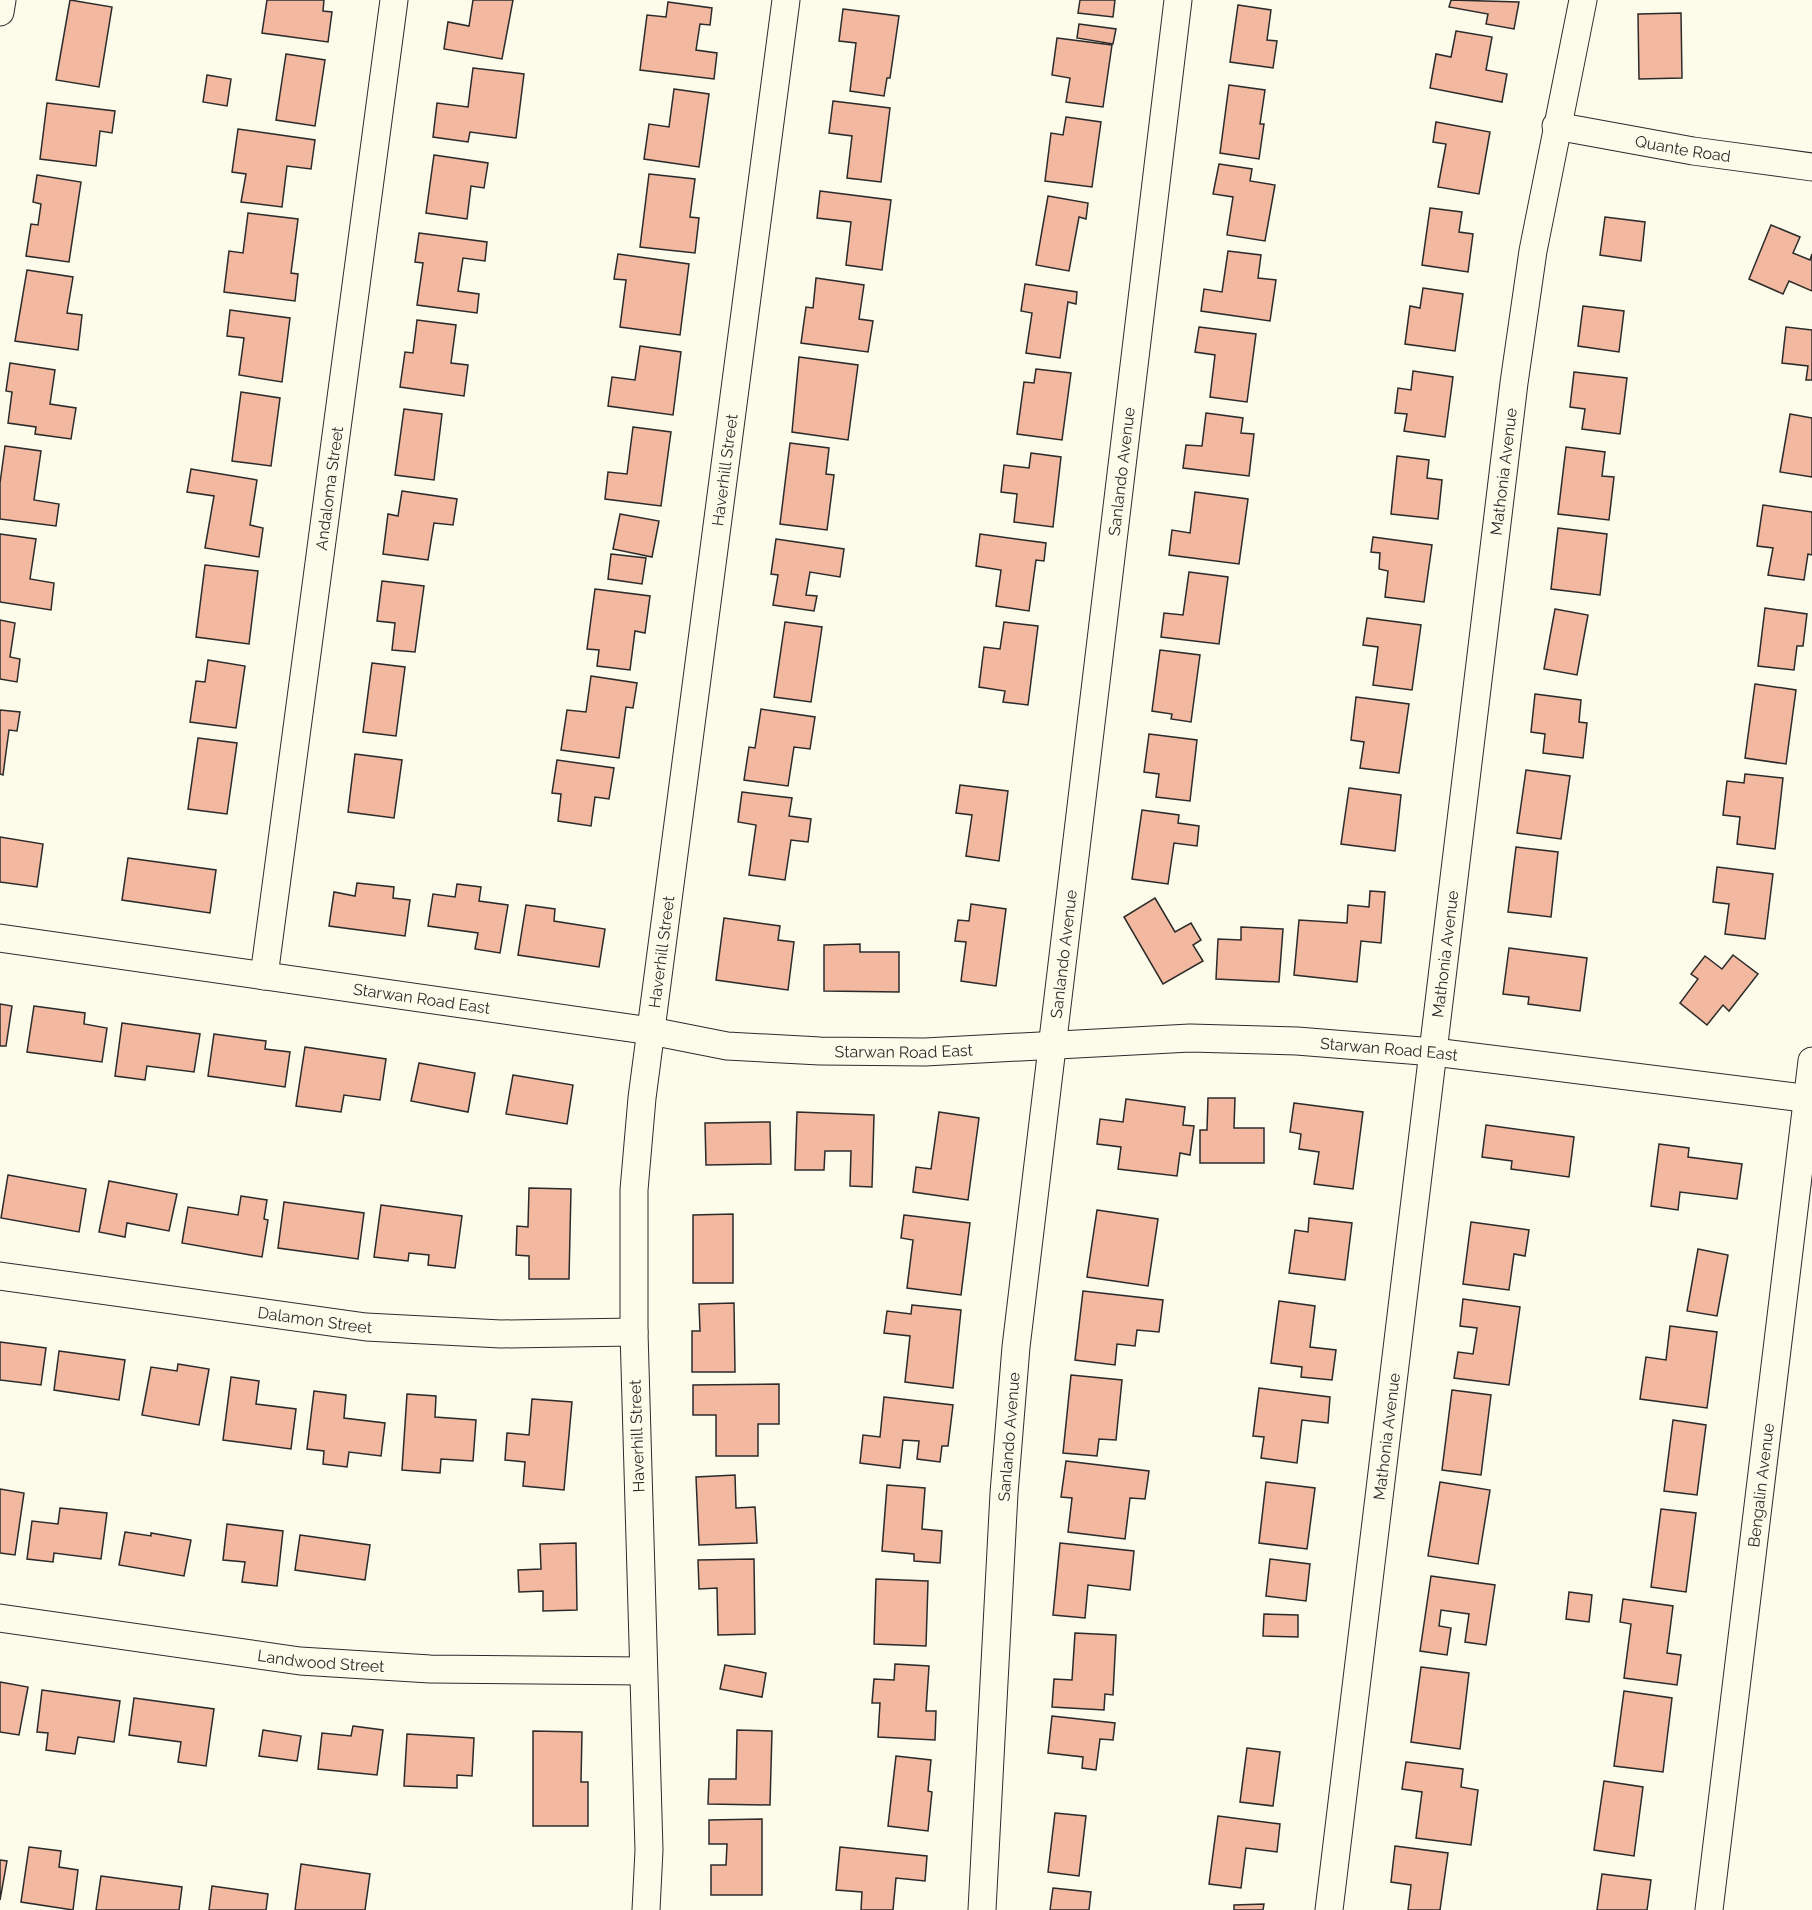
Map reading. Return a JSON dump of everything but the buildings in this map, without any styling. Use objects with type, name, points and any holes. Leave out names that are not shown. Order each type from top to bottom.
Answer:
[{"type":"street","points":[[0,12],[2,0]]},
{"type":"street","name":"Andaloma Street","points":[[264,976],[394,0]]},
{"type":"street","name":"Haverhill Street","points":[[646,1910],[649,1850],[634,1332],[634,1190],[642,1098],[786,0]]},
{"type":"street","name":"Sanlando Avenue","points":[[982,1910],[1004,1493],[1016,1347],[1178,0]]},
{"type":"street","name":"Mathonia Avenue","points":[[1329,1910],[1514,383],[1533,251],[1556,126],[1583,0]]},
{"type":"street","name":"Quante Road","points":[[1556,126],[1693,151],[1812,167]]},
{"type":"street","name":"Starwan Road East","points":[[0,938],[651,1031],[727,1046],[820,1051],[925,1052],[1191,1038],[1297,1041],[1434,1052],[1810,1099]]},
{"type":"street","name":"Bengalin Avenue","points":[[1709,1910],[1810,1099],[1812,1061]]},
{"type":"street","name":"Dalamon Street","points":[[0,1276],[366,1327],[501,1334],[634,1332]]},
{"type":"street","name":"Landwood Street","points":[[0,1618],[300,1661],[430,1669],[643,1671]]}]
